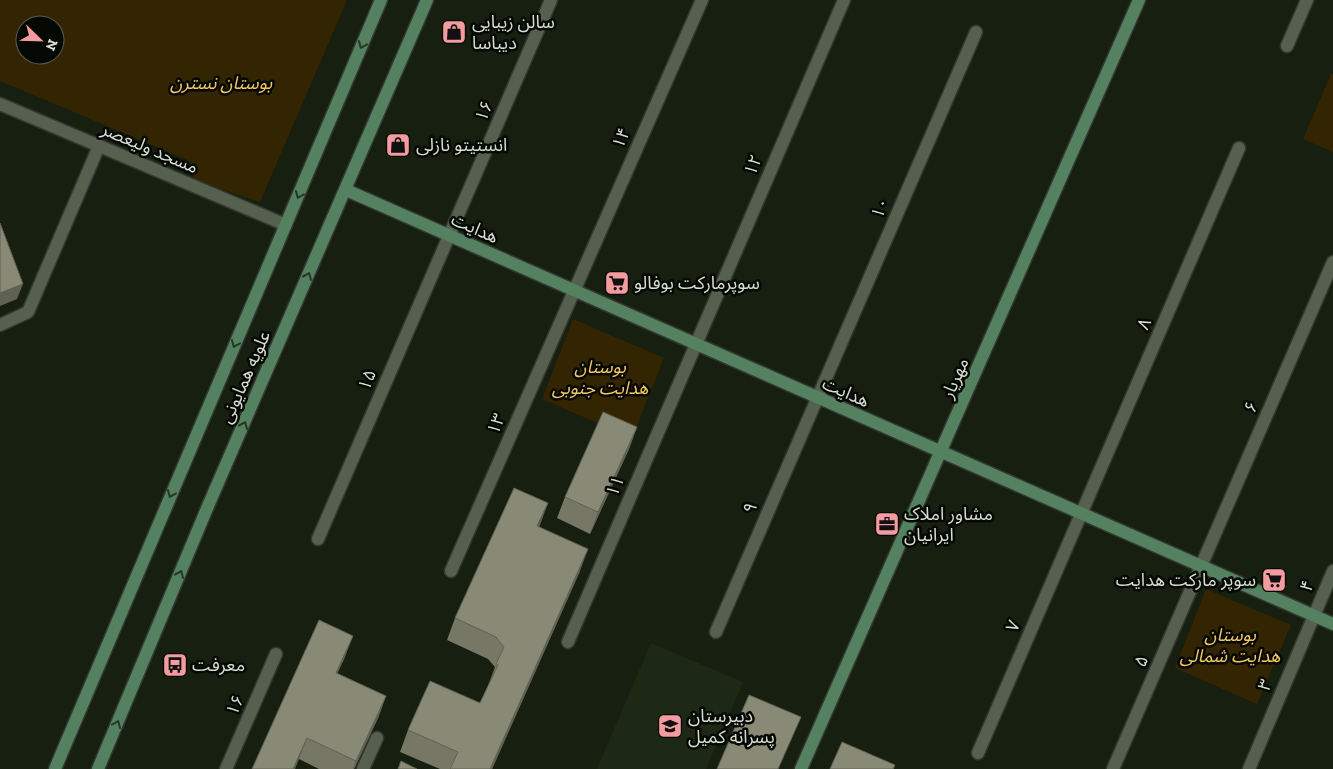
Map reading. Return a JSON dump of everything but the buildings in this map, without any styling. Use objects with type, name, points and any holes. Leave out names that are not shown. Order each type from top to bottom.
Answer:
[{"type":"street","name":"علویه همایونی","points":[[55,769],[381,0]]},
{"type":"street","name":"علویه همایونی","points":[[98,769],[208,506],[427,0]]},
{"type":"street","name":"۱۶","points":[[449,236],[551,0]]},
{"type":"street","name":"۱۴","points":[[573,290],[702,0]]},
{"type":"street","name":"۱۲","points":[[694,344],[844,0]]},
{"type":"street","name":"مهریار","points":[[801,769],[1139,0]]},
{"type":"street","points":[[1287,46],[1307,0]]},
{"type":"street","name":"۱۰","points":[[817,398],[976,32]]},
{"type":"street","name":"مسجد ولیعصر","points":[[0,104],[286,225]]},
{"type":"street","points":[[0,325],[28,312],[99,146]]},
{"type":"street","name":"۸","points":[[1081,513],[1239,148]]},
{"type":"street","name":"هدایت","points":[[346,190],[1333,624]]},
{"type":"street","name":"۱۵","points":[[318,539],[449,236]]},
{"type":"street","name":"۶","points":[[1202,566],[1333,262]]},
{"type":"street","name":"۱۳","points":[[451,572],[573,290]]},
{"type":"street","name":"۱۱","points":[[568,642],[694,344]]},
{"type":"street","name":"۹","points":[[716,632],[817,398]]},
{"type":"street","name":"۷","points":[[978,752],[1081,513]]},
{"type":"street","name":"۵","points":[[1113,769],[1202,566]]},
{"type":"street","name":"۴","points":[[1314,615],[1333,571]]},
{"type":"street","name":"۳","points":[[1249,769],[1314,615]]},
{"type":"street","name":"۱۶","points":[[226,769],[276,654]]},
{"type":"street","points":[[363,769],[377,738]]},
{"type":"shaded area","name":"دبیرستان پسرانه کمیل","points":[[651,643],[743,682],[706,769],[597,769]]},
{"type":"green space","name":"بوستان نسترن","points":[[0,0],[347,0],[260,202],[194,180],[190,161],[0,81]]},
{"type":"green space","points":[[1331,74],[1333,74],[1333,152],[1303,139]]},
{"type":"green space","name":"بوستان هدایت جنوبی","points":[[573,319],[664,358],[632,438],[542,399]]},
{"type":"green space","name":"بوستان هدایت شمالی","points":[[1206,589],[1291,625],[1257,704],[1175,668]]},
{"type":"place","name":"سالن زیبایی دیباسا","points":[[454,32]]},
{"type":"place","name":"انستیتو نازلی","points":[[398,145]]},
{"type":"place","name":"سوپرمارکت بوفالو","points":[[617,283]]},
{"type":"place","name":"مشاور املاک ایرانیان","points":[[887,524]]},
{"type":"place","name":"سوپر مارکت هدایت","points":[[1274,580]]},
{"type":"place","name":"معرفت","points":[[175,665]]},
{"type":"place","name":"دبیرستان پسرانه کمیل","points":[[670,726]]}]
